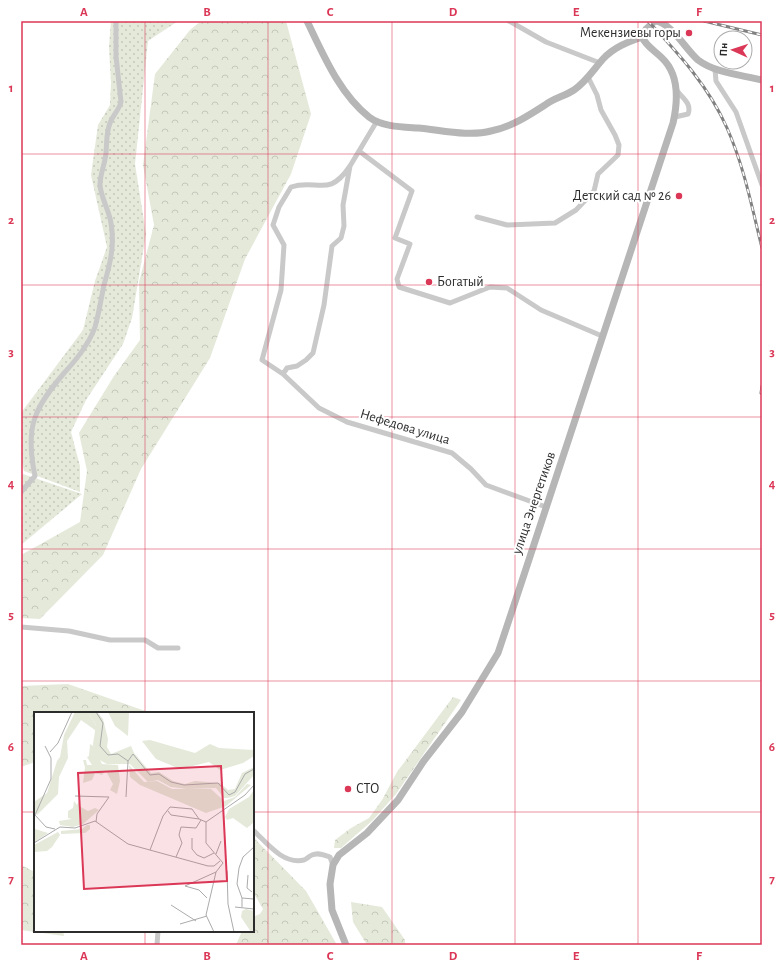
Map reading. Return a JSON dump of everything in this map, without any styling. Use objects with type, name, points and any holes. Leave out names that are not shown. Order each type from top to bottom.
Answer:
[{"type":"main road","points":[[307,21],[330,67],[360,109],[377,121],[409,127],[460,132],[490,132],[514,123],[537,112],[545,105],[574,90],[615,48],[642,37],[646,28],[655,21],[665,24],[698,60],[713,68]]},
{"type":"main road","name":"улица Энергетиков","points":[[333,864],[339,854],[366,833],[398,800],[423,762],[462,712],[498,654],[589,382],[602,336],[645,212],[675,117],[677,91],[674,78],[667,64],[646,44],[642,37]]},
{"type":"main road","points":[[719,70],[762,80]]},
{"type":"main road","points":[[333,864],[330,884],[332,910],[346,945]]},
{"type":"street","points":[[21,492],[35,476],[30,451],[31,428],[34,417],[48,393],[77,358],[90,338],[98,315],[113,254],[111,221],[100,186],[106,154],[107,130],[112,117],[120,108],[122,92],[116,56],[116,21]]},
{"type":"street","points":[[508,21],[546,42],[600,63]]},
{"type":"street","points":[[715,70],[716,81],[736,112],[762,185]]},
{"type":"street","points":[[477,217],[507,225],[555,223],[576,210],[594,191],[598,174],[618,155],[619,145],[601,110],[597,94],[588,77]]},
{"type":"street","points":[[675,117],[688,114],[689,110],[688,105],[677,91]]},
{"type":"street","points":[[283,374],[287,368],[302,363],[313,353],[324,305],[332,246],[341,238],[344,226],[343,205],[350,166],[377,121]]},
{"type":"street","points":[[359,151],[412,191],[394,238],[410,244],[397,279],[399,287],[450,303],[490,287],[507,288],[541,310],[602,336]]},
{"type":"street","name":"Нефедова улица","points":[[350,166],[339,180],[329,185],[321,187],[297,184],[291,186],[279,207],[273,225],[284,245],[281,290],[262,360],[283,374],[319,408],[346,422],[452,453],[471,469],[486,485],[546,507]]},
{"type":"street","points":[[21,627],[69,631],[110,640],[145,640],[158,648],[178,648]]},
{"type":"street","points":[[254,831],[281,856],[292,860],[306,860],[312,855],[319,853],[330,856],[333,864]]},
{"type":"street","points":[[157,945],[158,932]]},
{"type":"green space","points":[[111,21],[178,21],[148,41],[135,164],[146,234],[132,318],[123,344],[86,400],[71,432],[80,466],[80,492],[24,471],[21,458],[21,413],[83,330],[95,281],[107,247],[91,175],[98,125],[110,105],[111,83],[109,47]]},
{"type":"green space","points":[[201,21],[286,21],[311,114],[291,174],[245,259],[210,358],[141,469],[103,555],[40,619],[21,618],[21,555],[80,522],[87,471],[79,433],[114,376],[140,340],[139,282],[154,225],[143,165],[155,74],[190,30]]},
{"type":"green space","points":[[23,474],[82,494],[21,545],[21,476]]},
{"type":"green space","points":[[68,684],[148,712],[34,712],[34,762],[21,767],[21,686]]},
{"type":"green space","points":[[453,697],[461,700],[396,794],[373,820],[341,848],[334,848],[335,840],[351,828],[369,818],[382,800],[397,772]]},
{"type":"green space","points":[[254,838],[306,891],[337,945],[236,945],[242,932],[254,932],[254,917],[260,914],[263,909],[254,894]]},
{"type":"green space","points":[[21,865],[34,872],[34,932],[21,930]]},
{"type":"green space","points":[[351,902],[382,907],[405,940],[405,945],[367,945],[353,922]]},
{"type":"green space","points":[[35,932],[63,932],[64,936]]},
{"type":"railway","points":[[648,21],[692,72],[720,113],[738,157],[762,248]]},
{"type":"railway","points":[[704,21],[762,35]]},
{"type":"railway","points":[[761,393],[762,386]]},
{"type":"place","name":"Мекензиевы горы","points":[[689,33]]},
{"type":"place","name":"Детский сад № 26","points":[[679,196]]},
{"type":"place","name":"Богатый","points":[[429,282]]},
{"type":"place","name":"СТО","points":[[348,789]]}]
